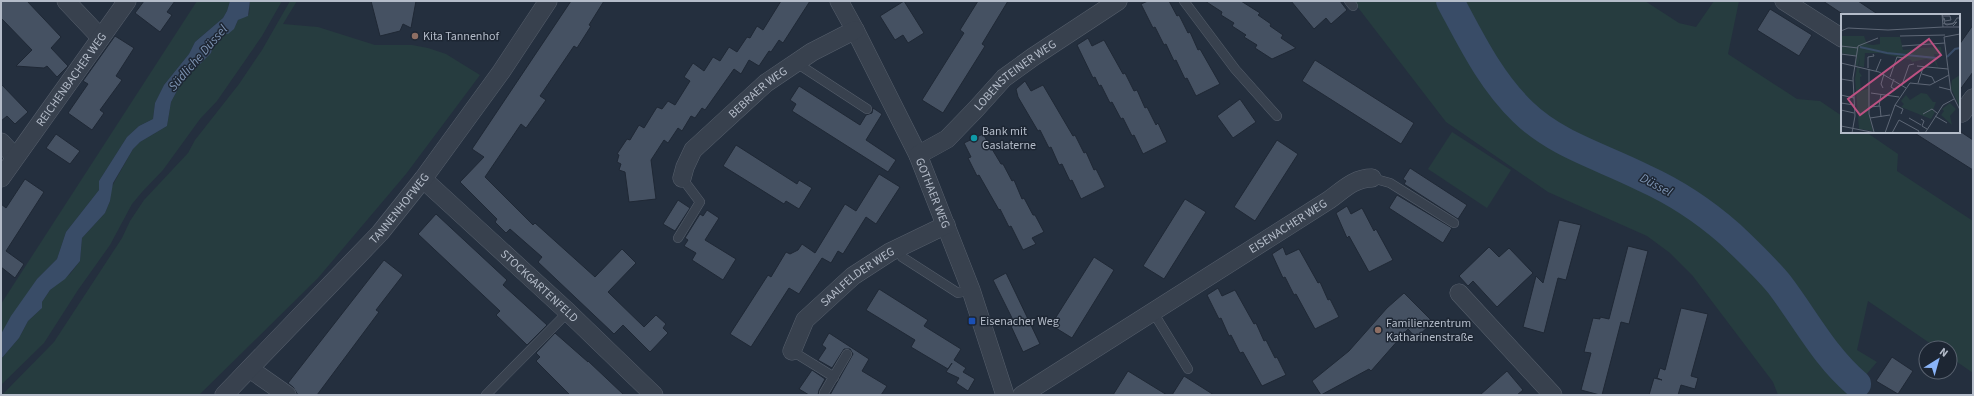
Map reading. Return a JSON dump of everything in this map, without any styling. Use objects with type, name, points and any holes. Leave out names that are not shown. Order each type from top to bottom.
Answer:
[{"type":"street","points":[[66,1],[100,37]]},
{"type":"street","name":"REICHENBACHER WEG","points":[[1,178],[127,1]]},
{"type":"street","name":"TANNENHOFWEG","points":[[224,395],[380,233],[423,179],[501,72],[548,1]]},
{"type":"street","name":"GOTHAER WEG","points":[[839,1],[918,155],[971,290],[1005,395]]},
{"type":"street","name":"LOBENSTEINER WEG","points":[[918,155],[947,139],[976,110],[1004,78],[1118,1]]},
{"type":"street","points":[[1784,1],[1841,37]]},
{"type":"street","name":"BEBRAER WEG","points":[[682,178],[685,167],[693,150],[766,82],[795,62],[855,30]]},
{"type":"street","points":[[1965,115],[1973,98]]},
{"type":"street","points":[[1,142],[15,158]]},
{"type":"street","name":"EISENACHER WEG","points":[[1022,395],[1329,200],[1355,180],[1372,178]]},
{"type":"street","name":"STOCKGARTENFELD","points":[[423,179],[568,312],[654,395]]},
{"type":"street","name":"SAALFELDER WEG","points":[[792,351],[805,320],[853,276],[898,248],[946,225]]},
{"type":"street","points":[[1459,293],[1550,394]]},
{"type":"street","points":[[250,369],[288,395]]},
{"type":"lane","points":[[1184,1],[1235,69],[1277,116]]},
{"type":"lane","points":[[795,62],[867,108]]},
{"type":"lane","points":[[678,238],[700,202],[682,178]]},
{"type":"lane","points":[[1372,178],[1390,183],[1454,223]]},
{"type":"lane","points":[[898,248],[902,257],[958,293],[971,290]]},
{"type":"lane","points":[[486,395],[568,312]]},
{"type":"lane","points":[[1153,312],[1188,369]]},
{"type":"lane","points":[[792,351],[834,377]]},
{"type":"lane","points":[[824,393],[847,354]]},
{"type":"green space","points":[[197,1],[230,1],[223,18],[195,42],[189,54],[164,85],[155,103],[153,119],[139,126],[127,137],[99,181],[99,190],[66,232],[57,259],[37,279],[1,334],[1,304]]},
{"type":"green space","points":[[250,1],[282,1],[262,36],[217,101],[200,119],[163,170],[132,204],[110,245],[78,290],[44,343],[1,385],[1,359],[19,338],[28,321],[41,309],[42,302],[50,290],[70,274],[80,261],[82,238],[105,213],[110,201],[111,188],[133,149],[140,142],[167,126],[171,102],[179,87],[192,69],[196,68],[211,53],[213,46],[222,38],[224,33],[236,25],[238,20],[249,14]]},
{"type":"green space","points":[[290,1],[297,1],[283,24],[318,27],[375,45],[412,45],[428,48],[446,54],[480,75],[406,174],[318,278],[199,395],[2,395],[54,342],[122,238],[130,221],[144,200],[188,153],[195,140],[239,84],[262,50]]},
{"type":"green space","points":[[1353,1],[1448,1],[1491,78],[1525,116],[1560,143],[1645,180],[1674,195],[1702,214],[1763,269],[1836,368],[1856,386],[1849,395],[1778,395],[1773,382],[1692,275],[1670,253],[1647,236],[1548,192],[1446,122]]},
{"type":"green space","points":[[1452,1],[1645,1],[1679,23],[1696,27],[1714,1],[1739,1],[1728,54],[1797,99],[1820,101],[1841,115],[1841,133],[1867,133],[1898,154],[1897,171],[1973,221],[1973,373],[1958,363],[1958,340],[1925,340],[1868,301],[1857,350],[1877,362],[1859,383],[1832,357],[1772,273],[1730,232],[1691,202],[1646,176],[1558,136],[1524,111],[1495,78]]},
{"type":"green space","points":[[1452,132],[1511,170],[1487,208],[1428,169]]},
{"type":"water","name":"Südliche Düssel","points":[[230,1],[250,1],[248,16],[238,20],[234,29],[228,34],[224,33],[220,41],[213,46],[211,53],[196,68],[192,69],[179,87],[171,102],[167,126],[140,142],[133,149],[113,183],[110,201],[105,213],[82,238],[80,261],[65,279],[50,290],[42,302],[42,308],[28,321],[19,338],[1,359],[1,334],[11,316],[37,279],[57,259],[66,232],[99,190],[99,181],[127,137],[139,126],[153,119],[155,103],[164,85],[189,54],[195,42],[223,18]]},
{"type":"building","points":[[1,1],[27,1],[61,37],[51,48],[68,66],[57,77],[47,66],[44,68],[16,66],[32,50],[1,18]]},
{"type":"building","points":[[144,1],[175,1],[167,12],[172,15],[160,32],[135,13]]},
{"type":"building","points":[[371,1],[416,1],[411,28],[403,24],[400,31],[380,36]]},
{"type":"building","points":[[571,1],[604,1],[577,48],[574,46],[540,96],[546,100],[526,128],[521,124],[485,177],[533,225],[535,223],[595,277],[622,249],[636,263],[608,292],[644,327],[656,315],[666,324],[663,328],[668,333],[650,352],[623,325],[614,334],[538,262],[542,257],[510,229],[506,233],[495,222],[497,219],[460,182],[484,157],[472,149]]},
{"type":"building","points":[[781,1],[810,1],[783,43],[779,40],[771,52],[769,51],[759,66],[749,60],[741,74],[734,69],[705,110],[702,108],[695,118],[691,116],[682,131],[678,128],[668,143],[664,140],[651,160],[656,199],[629,202],[625,172],[619,170],[621,164],[617,162],[619,155],[617,154],[627,139],[630,140],[639,125],[644,128],[657,107],[662,109],[668,101],[675,105],[690,81],[684,77],[693,63],[704,71],[713,57],[720,61],[729,47],[737,52],[747,37],[750,38],[757,26],[763,30]]},
{"type":"building","points":[[904,1],[924,33],[908,43],[903,35],[895,40],[880,16]]},
{"type":"building","points":[[978,1],[1008,1],[982,44],[985,46],[943,113],[922,100],[964,33],[960,30]]},
{"type":"building","points":[[1148,1],[1169,1],[1177,16],[1179,15],[1188,33],[1190,32],[1198,50],[1200,49],[1220,84],[1196,96],[1187,78],[1185,79],[1176,60],[1174,61],[1166,44],[1164,45],[1155,27],[1153,28],[1141,4]]},
{"type":"building","points":[[1205,1],[1241,1],[1260,13],[1258,15],[1283,35],[1281,38],[1296,48],[1272,59],[1255,48],[1257,45],[1244,37],[1246,35],[1232,26],[1234,23],[1221,15],[1222,12]]},
{"type":"building","points":[[1291,1],[1340,1],[1347,10],[1331,24],[1326,18],[1314,29]]},
{"type":"building","points":[[1823,1],[1858,1],[1878,14],[1842,14]]},
{"type":"building","points":[[1770,9],[1812,35],[1799,56],[1757,30]]},
{"type":"building","points":[[1973,25],[1973,72],[1960,90],[1960,44]]},
{"type":"building","points":[[115,36],[134,48],[116,76],[122,80],[100,110],[104,113],[92,130],[68,113],[88,84],[83,81]]},
{"type":"building","points":[[1088,38],[1092,46],[1104,40],[1123,74],[1125,73],[1134,91],[1137,90],[1145,108],[1147,107],[1156,125],[1158,123],[1167,142],[1143,154],[1134,135],[1132,136],[1123,118],[1121,119],[1112,102],[1110,103],[1095,77],[1093,78],[1077,45]]},
{"type":"building","points":[[1315,60],[1414,123],[1401,144],[1302,81]]},
{"type":"building","points":[[1025,81],[1031,91],[1043,85],[1073,136],[1075,135],[1084,153],[1086,152],[1094,170],[1096,169],[1105,187],[1081,199],[1072,180],[1070,181],[1062,164],[1059,165],[1051,147],[1049,148],[1040,130],[1038,131],[1018,97],[1016,89]]},
{"type":"building","points":[[1,84],[28,112],[15,124],[7,116],[1,121]]},
{"type":"building","points":[[799,86],[860,125],[866,115],[872,113],[873,108],[882,114],[866,140],[896,160],[888,172],[792,111],[796,104],[790,100]]},
{"type":"building","points":[[1240,99],[1256,122],[1233,138],[1217,116]]},
{"type":"building","points":[[1961,132],[1973,140],[1973,170],[1915,133]]},
{"type":"building","points":[[56,134],[80,151],[70,164],[46,148]]},
{"type":"building","points":[[983,134],[1001,164],[1003,164],[1012,181],[1014,180],[1022,199],[1024,198],[1044,232],[1032,238],[1036,244],[1023,250],[1011,226],[1009,227],[979,175],[977,176],[968,158],[971,157],[964,143]]},
{"type":"building","points":[[1277,140],[1298,154],[1255,221],[1234,207]]},
{"type":"building","points":[[736,145],[797,184],[799,180],[812,188],[799,209],[786,201],[784,204],[723,166]]},
{"type":"building","points":[[1410,168],[1467,205],[1458,219],[1404,184],[1406,181],[1403,179]]},
{"type":"building","points":[[879,174],[900,187],[876,224],[866,217],[843,254],[838,251],[831,263],[822,258],[799,294],[789,288],[751,347],[730,334],[768,275],[771,277],[786,252],[790,254],[798,250],[802,244],[815,253],[845,204],[856,211]]},
{"type":"building","points":[[25,179],[44,192],[6,251],[24,264],[15,278],[1,267],[1,204],[6,208]]},
{"type":"building","points":[[1397,195],[1452,228],[1443,243],[1389,208]]},
{"type":"building","points":[[1185,199],[1206,212],[1164,279],[1143,266]]},
{"type":"building","points":[[678,200],[690,208],[675,231],[663,224]]},
{"type":"building","points":[[1347,206],[1351,214],[1362,208],[1374,231],[1376,229],[1393,260],[1369,272],[1349,236],[1347,238],[1336,213]]},
{"type":"building","points":[[707,210],[719,218],[705,240],[736,259],[723,280],[692,260],[696,253],[684,246],[688,240],[685,238],[700,214],[703,216]]},
{"type":"building","points":[[436,214],[507,280],[503,285],[547,325],[527,345],[496,315],[500,311],[418,234]]},
{"type":"building","points":[[1559,220],[1581,225],[1566,280],[1558,278],[1544,333],[1523,327],[1536,276],[1543,283]]},
{"type":"building","points":[[1628,246],[1648,251],[1629,324],[1621,322],[1602,395],[1600,395],[1581,390],[1591,353],[1584,352],[1593,318],[1600,319],[1600,317],[1609,319]]},
{"type":"building","points":[[1283,247],[1286,255],[1299,249],[1318,283],[1320,282],[1328,300],[1330,299],[1339,317],[1315,329],[1296,294],[1294,295],[1285,277],[1283,278],[1272,254]]},
{"type":"building","points":[[1489,247],[1499,257],[1509,248],[1533,273],[1497,307],[1473,281],[1468,286],[1459,276]]},
{"type":"building","points":[[1094,257],[1114,270],[1072,338],[1051,325]]},
{"type":"building","points":[[384,260],[403,275],[376,310],[379,312],[317,395],[298,395],[293,387],[288,383]]},
{"type":"building","points":[[1006,273],[1040,344],[1023,352],[1011,326],[1015,324],[993,280]]},
{"type":"building","points":[[1218,288],[1222,296],[1235,290],[1254,324],[1256,323],[1264,341],[1266,340],[1275,358],[1277,357],[1286,375],[1262,386],[1243,352],[1240,353],[1231,335],[1229,336],[1221,318],[1219,319],[1207,295]]},
{"type":"building","points":[[879,289],[928,320],[924,326],[961,349],[954,360],[966,368],[963,372],[975,379],[968,391],[956,383],[959,378],[946,372],[948,369],[911,347],[915,340],[866,310]]},
{"type":"building","points":[[1404,293],[1433,322],[1416,338],[1408,329],[1371,371],[1369,369],[1321,395],[1312,381],[1349,351],[1387,308]]},
{"type":"building","points":[[1681,308],[1708,314],[1691,376],[1698,378],[1695,389],[1681,385],[1678,395],[1649,395],[1654,378],[1662,380],[1657,378],[1660,368],[1665,370]]},
{"type":"building","points":[[555,333],[588,361],[624,395],[570,395],[536,361],[540,357],[536,353]]},
{"type":"building","points":[[829,333],[869,359],[862,371],[887,386],[881,395],[830,395],[853,354],[850,349],[844,349],[832,368],[818,360],[826,348],[822,345]]},
{"type":"building","points":[[1892,357],[1913,371],[1898,394],[1876,381]]},
{"type":"building","points":[[812,370],[825,379],[818,395],[809,395],[799,389]]},
{"type":"building","points":[[1128,371],[1167,395],[1113,395]]},
{"type":"building","points":[[1507,371],[1523,390],[1517,395],[1480,395]]},
{"type":"building","points":[[1184,376],[1214,395],[1172,395]]},
{"type":"waterway","name":"Düssel","points":[[1450,1],[1491,73],[1511,100],[1523,112],[1536,123],[1565,142],[1628,170],[1667,190],[1700,210],[1730,234],[1779,284],[1825,349],[1845,373],[1857,384]]},
{"type":"place","name":"Kita Tannenhof","points":[[415,36]]},
{"type":"place","name":"Bank mit Gaslaterne","points":[[974,138]]},
{"type":"place","name":"Eisenacher Weg","points":[[972,321]]},
{"type":"place","name":"Familienzentrum Katharinenstraße","points":[[1378,330]]}]
